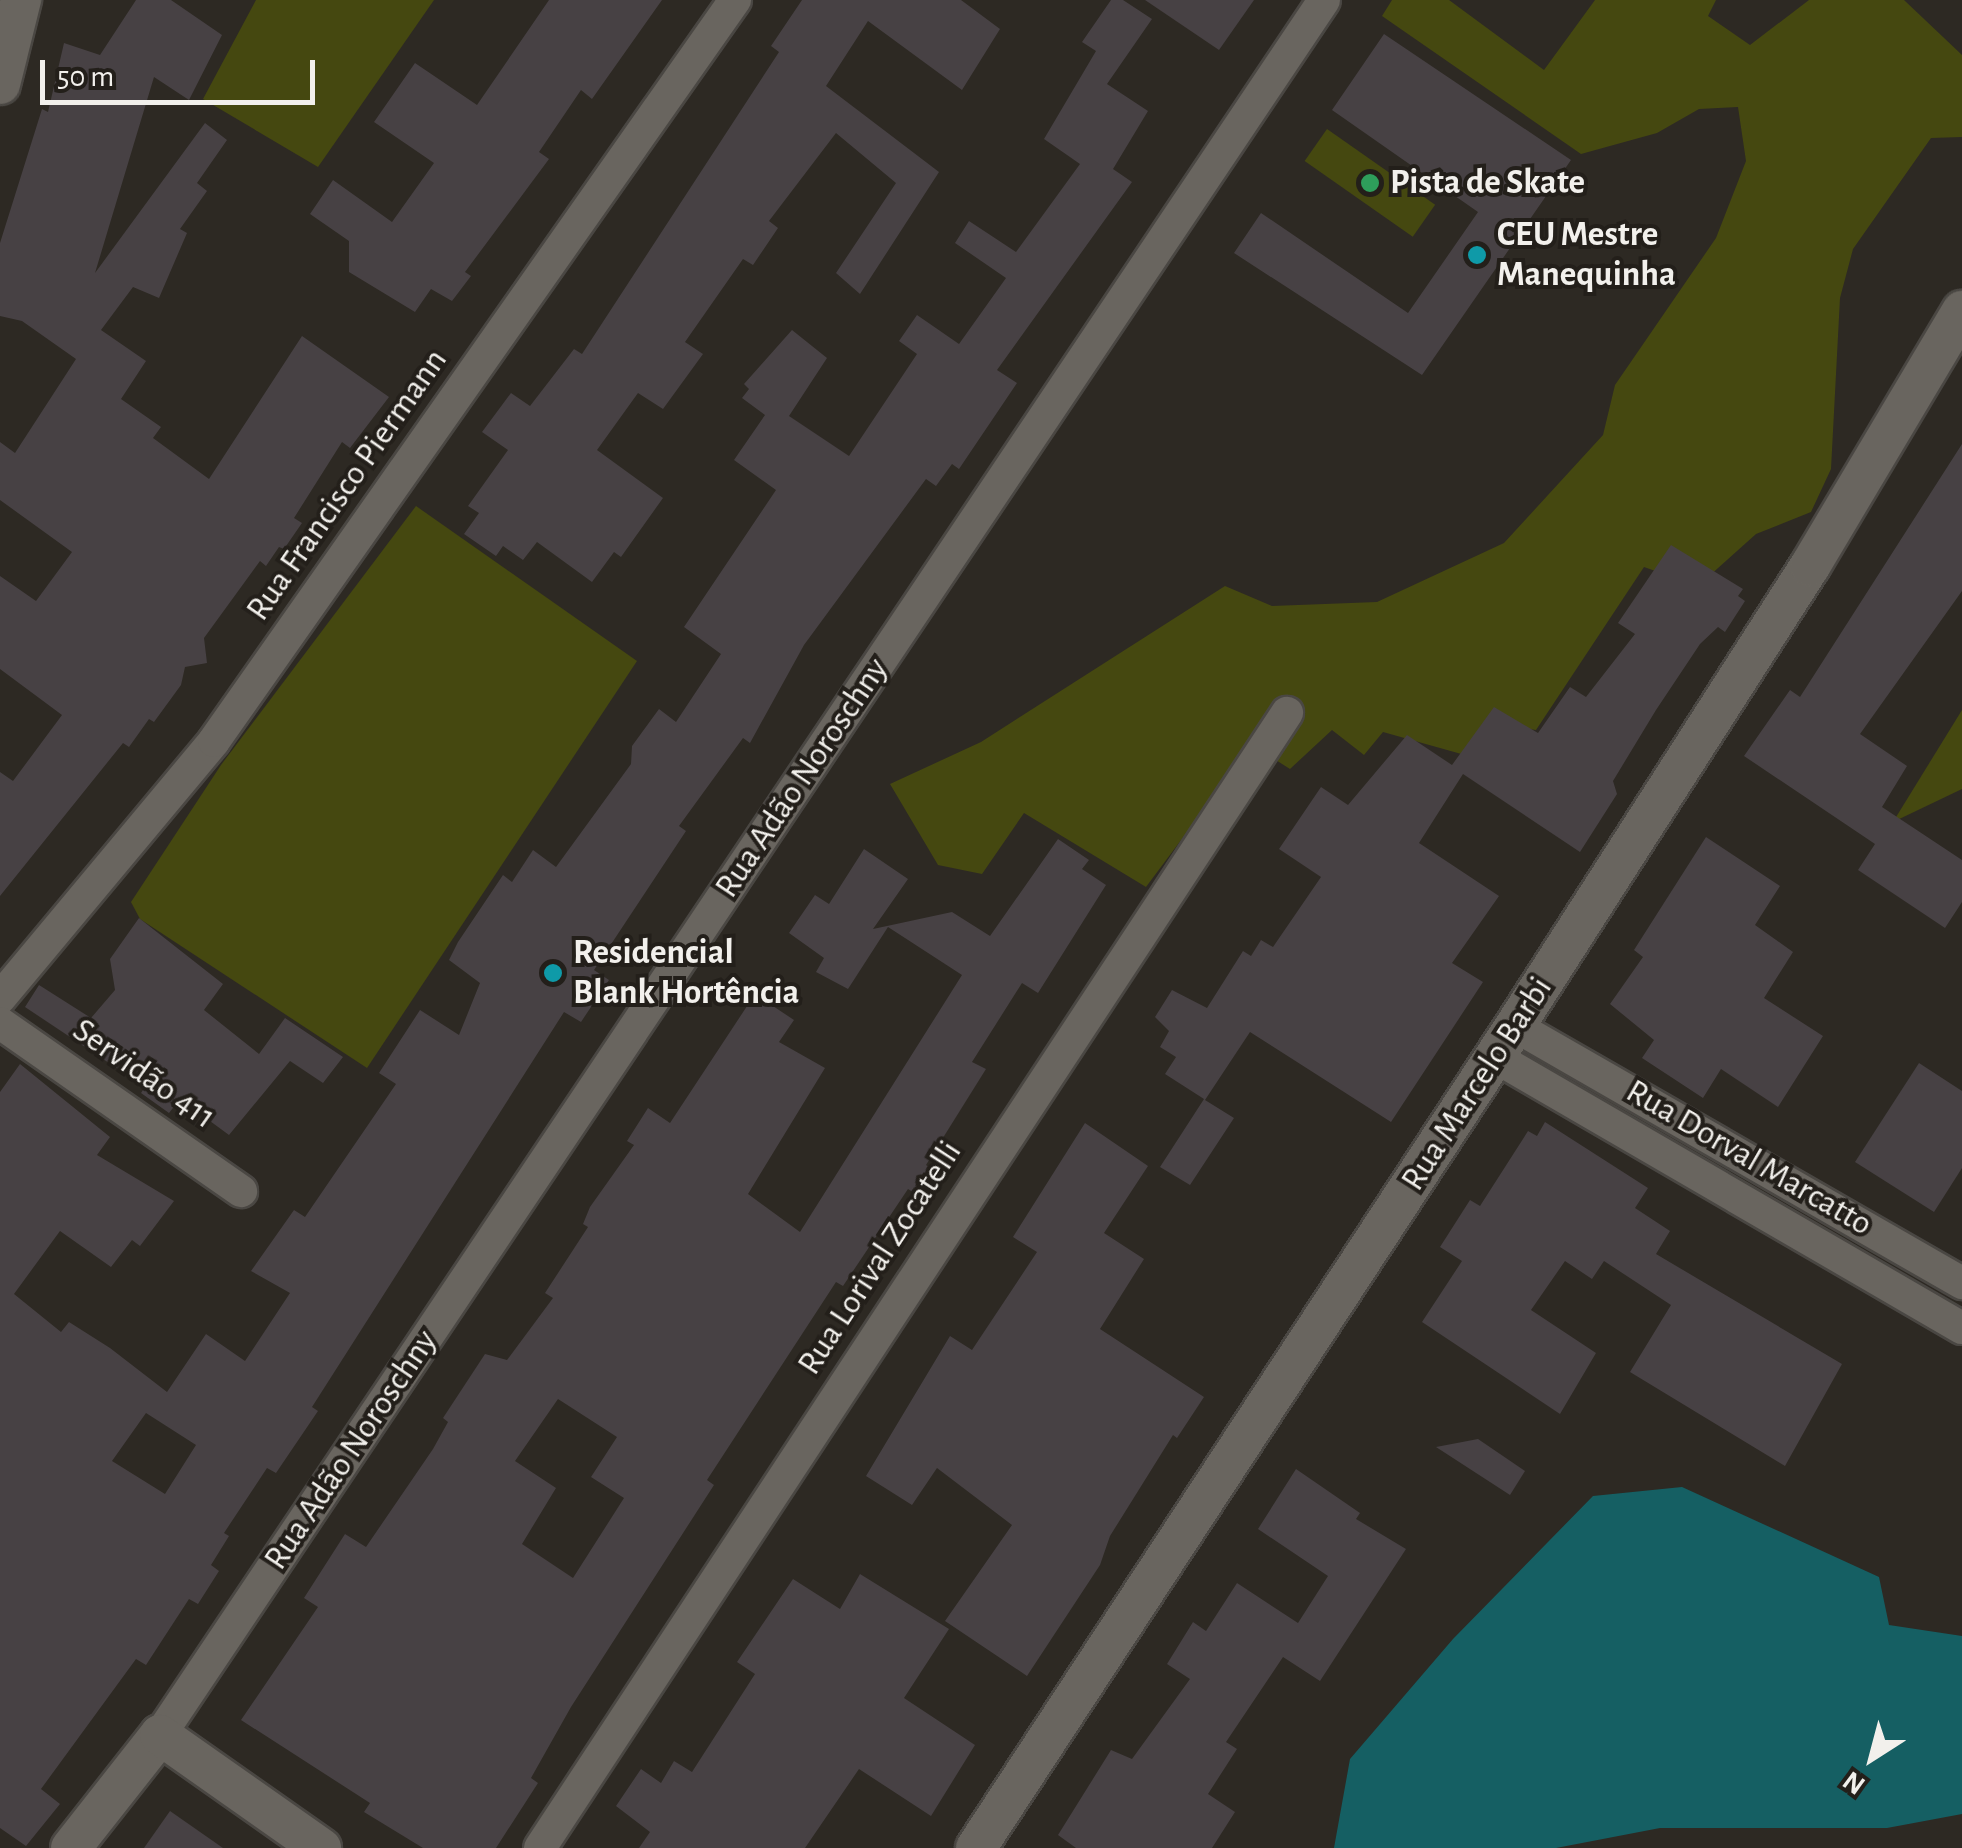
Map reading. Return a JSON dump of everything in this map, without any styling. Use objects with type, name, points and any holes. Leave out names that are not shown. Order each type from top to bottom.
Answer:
[{"type":"street","points":[[0,84],[21,0]]},
{"type":"street","name":"Rua Francisco Piermann","points":[[0,998],[214,741],[735,0]]},
{"type":"street","name":"Rua Adão Noroschny","points":[[71,1848],[160,1734],[1324,0]]},
{"type":"street","name":"Rua Marcelo Barbi","points":[[976,1848],[1505,1042],[1810,566],[1962,310]]},
{"type":"street","name":"Rua Lorival Zocatelli","points":[[540,1848],[1287,713]]},
{"type":"street","name":"Servidão 411","points":[[0,1023],[241,1191]]},
{"type":"street","name":"Rua Dorval Marcatto","points":[[1505,1042],[1962,1283]]},
{"type":"street","name":"Rua Dorval Marcatto","points":[[1505,1042],[1962,1328]]},
{"type":"street","points":[[160,1734],[322,1848]]},
{"type":"shaded area","points":[[256,0],[434,0],[318,167],[203,99]]},
{"type":"shaded area","points":[[1392,0],[1449,0],[1544,70],[1595,0],[1716,0],[1708,16],[1750,45],[1809,0],[1904,0],[1962,55],[1962,137],[1931,138],[1853,249],[1840,298],[1831,469],[1811,512],[1756,534],[1698,586],[1644,567],[1536,730],[1495,724],[1472,757],[1383,732],[1364,755],[1332,730],[1290,769],[1252,745],[1146,887],[1024,813],[982,874],[938,865],[890,784],[981,742],[1225,586],[1272,606],[1377,602],[1504,543],[1603,435],[1615,385],[1716,238],[1746,161],[1738,107],[1699,109],[1657,133],[1581,154],[1382,16]]},
{"type":"shaded area","name":"Pista de Skate","points":[[1327,129],[1435,205],[1413,237],[1305,161]]},
{"type":"shaded area","points":[[416,506],[637,661],[367,1068],[140,919],[131,902],[221,765]]},
{"type":"shaded area","points":[[1962,710],[1962,789],[1893,822]]},
{"type":"water","points":[[1682,1487],[1879,1577],[1889,1625],[1962,1636],[1962,1814],[1887,1828],[1660,1828],[1556,1848],[1334,1848],[1350,1759],[1453,1639],[1593,1496]]},
{"type":"building","points":[[136,0],[171,0],[222,35],[189,100],[154,77],[95,273],[205,123],[227,140],[197,183],[207,191],[180,229],[187,233],[159,298],[133,287],[101,330],[146,361],[121,399],[161,427],[153,438],[209,479],[302,336],[389,397],[350,448],[342,442],[294,518],[302,523],[284,549],[279,547],[266,566],[260,561],[204,638],[207,663],[185,667],[181,685],[154,722],[149,719],[129,747],[123,743],[0,896],[0,772],[13,781],[62,715],[0,669],[0,576],[36,601],[72,552],[0,500],[0,442],[15,453],[76,359],[22,321],[0,316],[0,243],[42,109],[48,112],[64,43],[100,55]]},
{"type":"building","points":[[549,0],[662,0],[592,99],[581,90],[539,152],[549,159],[465,272],[471,276],[452,301],[431,289],[415,312],[349,272],[349,241],[310,214],[333,180],[392,222],[434,163],[374,122],[415,63],[477,105]]},
{"type":"building","points":[[802,0],[961,0],[1000,29],[962,90],[868,21],[826,86],[939,172],[860,294],[836,273],[896,183],[836,133],[769,221],[778,228],[753,265],[743,259],[685,342],[703,354],[663,409],[638,393],[597,450],[663,498],[621,557],[614,552],[592,582],[537,542],[523,560],[503,546],[496,556],[464,534],[479,513],[468,506],[508,450],[482,432],[511,393],[530,406],[574,349],[582,354],[779,52],[771,46]]},
{"type":"building","points":[[1111,0],[1123,0],[1152,19],[1107,84],[1148,111],[1113,169],[1132,182],[997,370],[1017,383],[959,469],[952,464],[936,486],[926,479],[804,645],[750,743],[743,738],[679,826],[686,831],[594,970],[609,980],[581,1022],[564,1012],[312,1407],[318,1411],[276,1473],[267,1468],[224,1533],[229,1536],[211,1565],[219,1571],[198,1604],[189,1599],[146,1665],[136,1659],[41,1789],[60,1804],[26,1846],[0,1828],[0,1092],[20,1064],[110,1137],[97,1155],[174,1201],[140,1246],[132,1240],[111,1267],[60,1231],[14,1294],[61,1332],[69,1322],[167,1392],[206,1334],[245,1361],[290,1293],[251,1271],[294,1210],[305,1217],[396,1084],[379,1073],[420,1010],[459,1035],[480,983],[449,960],[503,875],[512,882],[533,850],[556,867],[631,764],[632,746],[659,709],[676,722],[721,654],[684,627],[776,490],[734,460],[765,415],[742,398],[749,389],[744,384],[792,330],[827,358],[789,416],[849,456],[917,354],[899,341],[917,315],[959,344],[1006,278],[955,243],[969,221],[1016,252],[1080,164],[1044,139],[1096,51],[1082,42]],"holes":[[[146,1413],[196,1445],[165,1494],[112,1461]]]},
{"type":"building","points":[[1145,0],[1254,0],[1219,50]]},
{"type":"building","points":[[1384,34],[1571,160],[1422,375],[1234,253],[1261,213],[1408,313],[1478,212],[1332,110]]},
{"type":"building","points":[[1962,444],[1962,591],[1860,734],[1907,766],[1882,807],[1962,860],[1962,902],[1945,928],[1858,870],[1875,844],[1744,756],[1790,690],[1800,697]]},
{"type":"building","points":[[1671,545],[1743,589],[1738,596],[1745,601],[1725,632],[1718,627],[1700,644],[1656,710],[1613,781],[1617,794],[1580,852],[1463,774],[1419,843],[1499,896],[1452,963],[1483,982],[1391,1122],[1250,1032],[1205,1100],[1234,1118],[1190,1185],[1160,1167],[1204,1099],[1165,1074],[1176,1057],[1160,1047],[1169,1031],[1155,1017],[1172,990],[1207,1008],[1243,951],[1251,956],[1261,940],[1273,947],[1321,877],[1279,849],[1321,787],[1348,805],[1407,735],[1452,765],[1494,707],[1538,733],[1570,687],[1586,697],[1635,634],[1618,623]]},
{"type":"building","points":[[1706,837],[1780,886],[1755,925],[1793,952],[1764,998],[1823,1036],[1778,1107],[1721,1069],[1703,1098],[1642,1058],[1654,1040],[1610,1004],[1643,957],[1634,950]]},
{"type":"building","points":[[1058,839],[1089,860],[1082,869],[1106,885],[1038,993],[1022,983],[972,1062],[986,1069],[926,1165],[932,1169],[916,1194],[908,1189],[843,1286],[836,1282],[707,1480],[714,1485],[571,1707],[531,1778],[538,1783],[496,1848],[423,1848],[364,1812],[370,1803],[241,1720],[318,1607],[304,1598],[345,1534],[366,1547],[433,1449],[448,1422],[443,1418],[485,1354],[507,1360],[553,1298],[545,1293],[588,1227],[583,1224],[590,1207],[634,1145],[627,1141],[648,1108],[670,1123],[755,994],[794,1020],[779,1042],[825,1068],[748,1194],[800,1232],[962,975],[888,927],[848,989],[816,972],[824,958],[789,933],[815,895],[829,904],[864,849],[908,879],[873,929],[952,912],[990,936]],"holes":[[[558,1399],[617,1437],[591,1477],[624,1498],[573,1578],[522,1544],[556,1488],[515,1461]]]},
{"type":"building","points":[[139,918],[223,984],[204,1010],[259,1054],[285,1018],[343,1057],[323,1083],[290,1061],[229,1135],[180,1099],[169,1113],[141,1093],[145,1087],[25,1007],[39,985],[91,1018],[115,990],[110,959]]},
{"type":"building","points":[[1919,1063],[1962,1091],[1962,1168],[1934,1212],[1855,1162]]},
{"type":"building","points":[[1545,1122],[1648,1188],[1635,1208],[1670,1231],[1656,1254],[1842,1364],[1785,1466],[1630,1372],[1671,1305],[1604,1261],[1592,1279],[1565,1261],[1531,1310],[1596,1353],[1560,1414],[1422,1322],[1462,1261],[1440,1247],[1470,1200],[1480,1206],[1528,1131],[1537,1136]]},
{"type":"building","points":[[1085,1123],[1148,1166],[1104,1233],[1144,1259],[1100,1329],[1204,1397],[1177,1438],[1173,1435],[1110,1536],[1100,1565],[1027,1676],[945,1621],[1012,1525],[937,1468],[912,1505],[866,1476],[950,1336],[972,1350],[1037,1252],[1013,1237]]},
{"type":"building","points":[[1478,1439],[1525,1471],[1510,1495],[1436,1447]]},
{"type":"building","points":[[1296,1469],[1360,1513],[1356,1519],[1406,1549],[1320,1681],[1283,1657],[1226,1742],[1237,1749],[1208,1794],[1235,1812],[1212,1848],[1076,1848],[1058,1835],[1111,1750],[1132,1759],[1190,1679],[1167,1664],[1193,1622],[1206,1631],[1237,1583],[1298,1623],[1328,1576],[1258,1529]]},
{"type":"building","points":[[860,1574],[949,1629],[904,1698],[975,1745],[931,1816],[859,1769],[805,1848],[639,1848],[650,1832],[616,1806],[641,1769],[661,1783],[674,1761],[692,1772],[755,1674],[737,1662],[793,1579],[840,1609]]},
{"type":"building","points":[[170,1811],[223,1848],[144,1848]]},
{"type":"place","name":"Pista de Skate","points":[[1370,183]]},
{"type":"place","name":"CEU Mestre Manequinha","points":[[1477,255]]},
{"type":"place","name":"Residencial Blank Hortência","points":[[553,973]]}]
